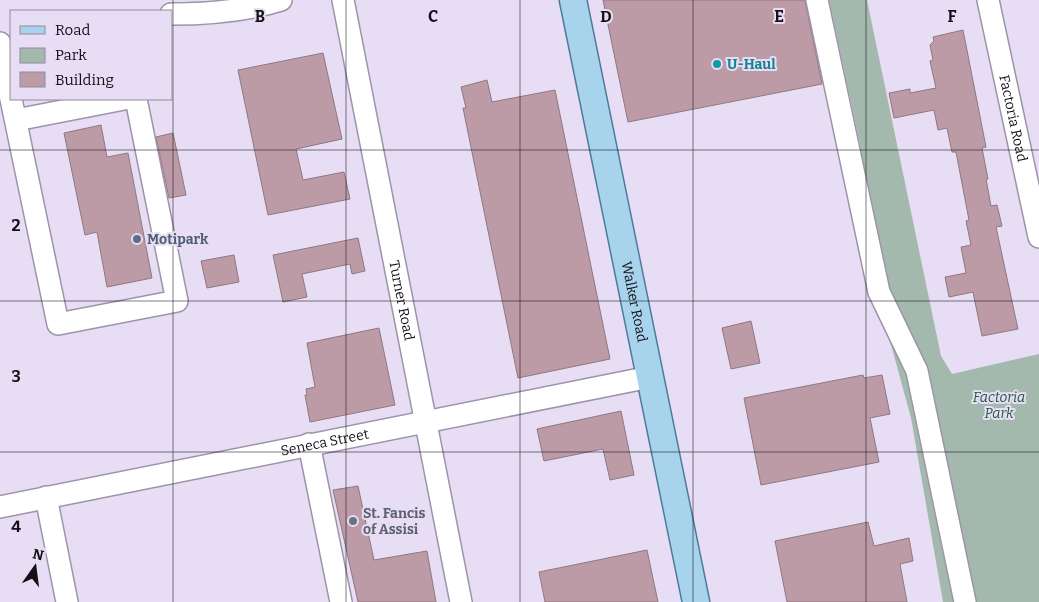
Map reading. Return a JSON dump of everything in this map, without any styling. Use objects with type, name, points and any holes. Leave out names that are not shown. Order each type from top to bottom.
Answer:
[{"type":"main road","name":"Walker Road","points":[[573,0],[696,602]]},
{"type":"street","points":[[172,14],[206,14],[264,5],[281,0]]},
{"type":"street","name":"Turner Road","points":[[343,0],[460,602]]},
{"type":"street","points":[[817,0],[879,292],[917,371],[965,602]]},
{"type":"street","name":"Factoria Road","points":[[988,0],[1039,237]]},
{"type":"street","points":[[0,43],[10,93]]},
{"type":"street","points":[[11,100],[58,324],[178,302],[136,100]]},
{"type":"street","points":[[16,120],[119,100]]},
{"type":"street","name":"Seneca Street","points":[[0,507],[650,377]]},
{"type":"street","points":[[309,444],[341,602]]},
{"type":"street","points":[[46,498],[67,602]]},
{"type":"green space","name":"Factoria Park","points":[[829,0],[867,0],[941,356],[952,374],[1039,354],[1039,602],[943,602],[911,418],[886,326],[860,144]]},
{"type":"building","name":"U-Haul","points":[[603,0],[805,0],[822,84],[628,122]]},
{"type":"building","points":[[963,30],[986,147],[982,148],[988,179],[986,179],[991,206],[997,205],[1002,226],[996,227],[1018,329],[982,336],[973,292],[949,297],[945,277],[966,273],[961,247],[971,245],[966,221],[969,220],[956,152],[952,152],[947,128],[938,130],[934,110],[894,118],[889,93],[910,89],[910,93],[936,88],[930,61],[933,60],[930,45],[934,41],[933,37]]},
{"type":"building","points":[[323,53],[342,139],[296,149],[303,180],[344,172],[350,199],[268,215],[238,70]]},
{"type":"building","points":[[487,80],[492,102],[555,90],[610,359],[518,378],[463,108],[466,108],[461,87]]},
{"type":"building","points":[[101,125],[107,157],[128,153],[152,278],[107,287],[97,232],[85,235],[64,133]]},
{"type":"building","points":[[173,133],[186,195],[169,198],[156,137]]},
{"type":"building","points":[[358,238],[365,271],[352,274],[350,264],[302,274],[307,297],[283,302],[273,255]]},
{"type":"building","points":[[234,255],[239,282],[207,288],[201,261]]},
{"type":"building","points":[[751,321],[760,363],[731,369],[722,328]]},
{"type":"building","points":[[379,328],[395,405],[310,422],[305,395],[307,395],[306,389],[315,387],[307,343]]},
{"type":"building","points":[[863,375],[864,378],[882,375],[890,414],[870,418],[879,462],[761,485],[744,398]]},
{"type":"building","points":[[621,411],[634,475],[610,480],[603,449],[544,461],[537,429]]},
{"type":"building","name":"St. Fancis of Assisi","points":[[358,486],[374,560],[427,551],[436,602],[358,602],[333,490]]},
{"type":"building","points":[[868,522],[874,546],[909,538],[913,561],[900,564],[907,602],[787,602],[775,541]]},
{"type":"building","points":[[647,550],[658,602],[545,602],[539,572]]},
{"type":"place","name":"U-Haul","points":[[717,64]]},
{"type":"place","name":"Motipark","points":[[137,239]]},
{"type":"place","name":"St. Fancis of Assisi","points":[[353,521]]}]
